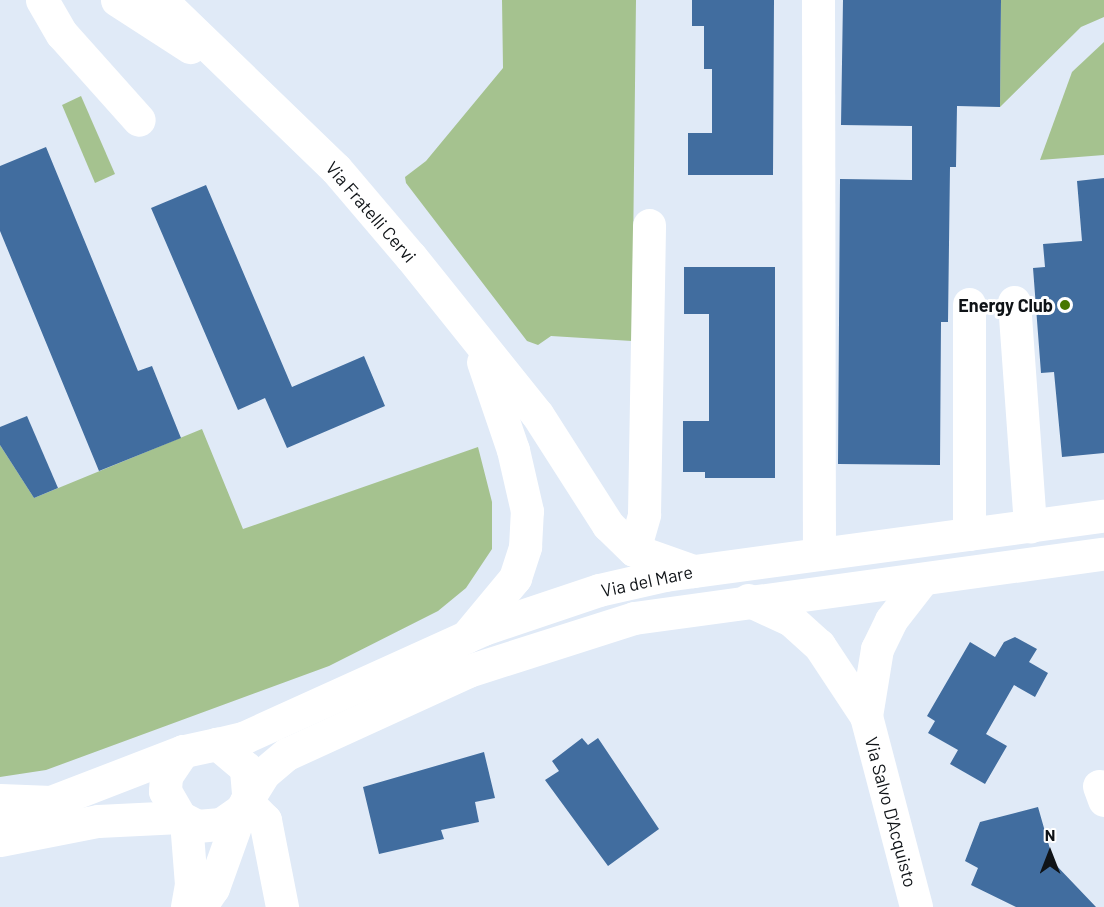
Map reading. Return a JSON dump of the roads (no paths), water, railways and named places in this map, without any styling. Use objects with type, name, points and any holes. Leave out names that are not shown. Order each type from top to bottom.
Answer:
[{"type":"main road","points":[[42,0],[63,34],[139,120]]},
{"type":"main road","points":[[117,0],[255,88]]},
{"type":"main road","points":[[161,0],[255,88]]},
{"type":"main road","points":[[818,0],[819,554]]},
{"type":"main road","name":"Via Fratelli Cervi","points":[[255,88],[336,169],[476,344],[537,414],[608,525],[634,550]]},
{"type":"main road","points":[[649,225],[644,514],[634,550],[693,571]]},
{"type":"main road","points":[[1014,302],[1030,526]]},
{"type":"main road","points":[[969,304],[969,534]]},
{"type":"main road","points":[[466,637],[515,578],[525,547],[527,511],[513,450],[476,344]]},
{"type":"main road","name":"Via del Mare","points":[[217,744],[243,738],[466,637],[600,590],[693,571],[1104,516]]},
{"type":"main road","name":"Via del Mare","points":[[245,801],[287,754],[468,671],[634,618],[748,600],[922,580],[1104,554]]},
{"type":"main road","points":[[866,716],[876,649],[891,620],[922,580]]},
{"type":"main road","points":[[748,600],[791,620],[819,645],[866,716]]},
{"type":"main road","name":"Via Salvo D'Acquisto","points":[[866,716],[916,907]]},
{"type":"main road","points":[[0,829],[51,802],[183,751],[217,744],[238,757],[245,801],[213,888],[200,907]]},
{"type":"main road","points":[[183,751],[172,762],[166,783],[170,806],[183,819],[191,884],[187,907]]},
{"type":"main road","points":[[0,800],[51,802]]},
{"type":"main road","points":[[0,840],[98,821],[183,819],[209,827],[245,801]]},
{"type":"main road","points":[[245,801],[266,819],[282,907]]},
{"type":"place","name":"Energy Club","points":[[1065,305]]}]
